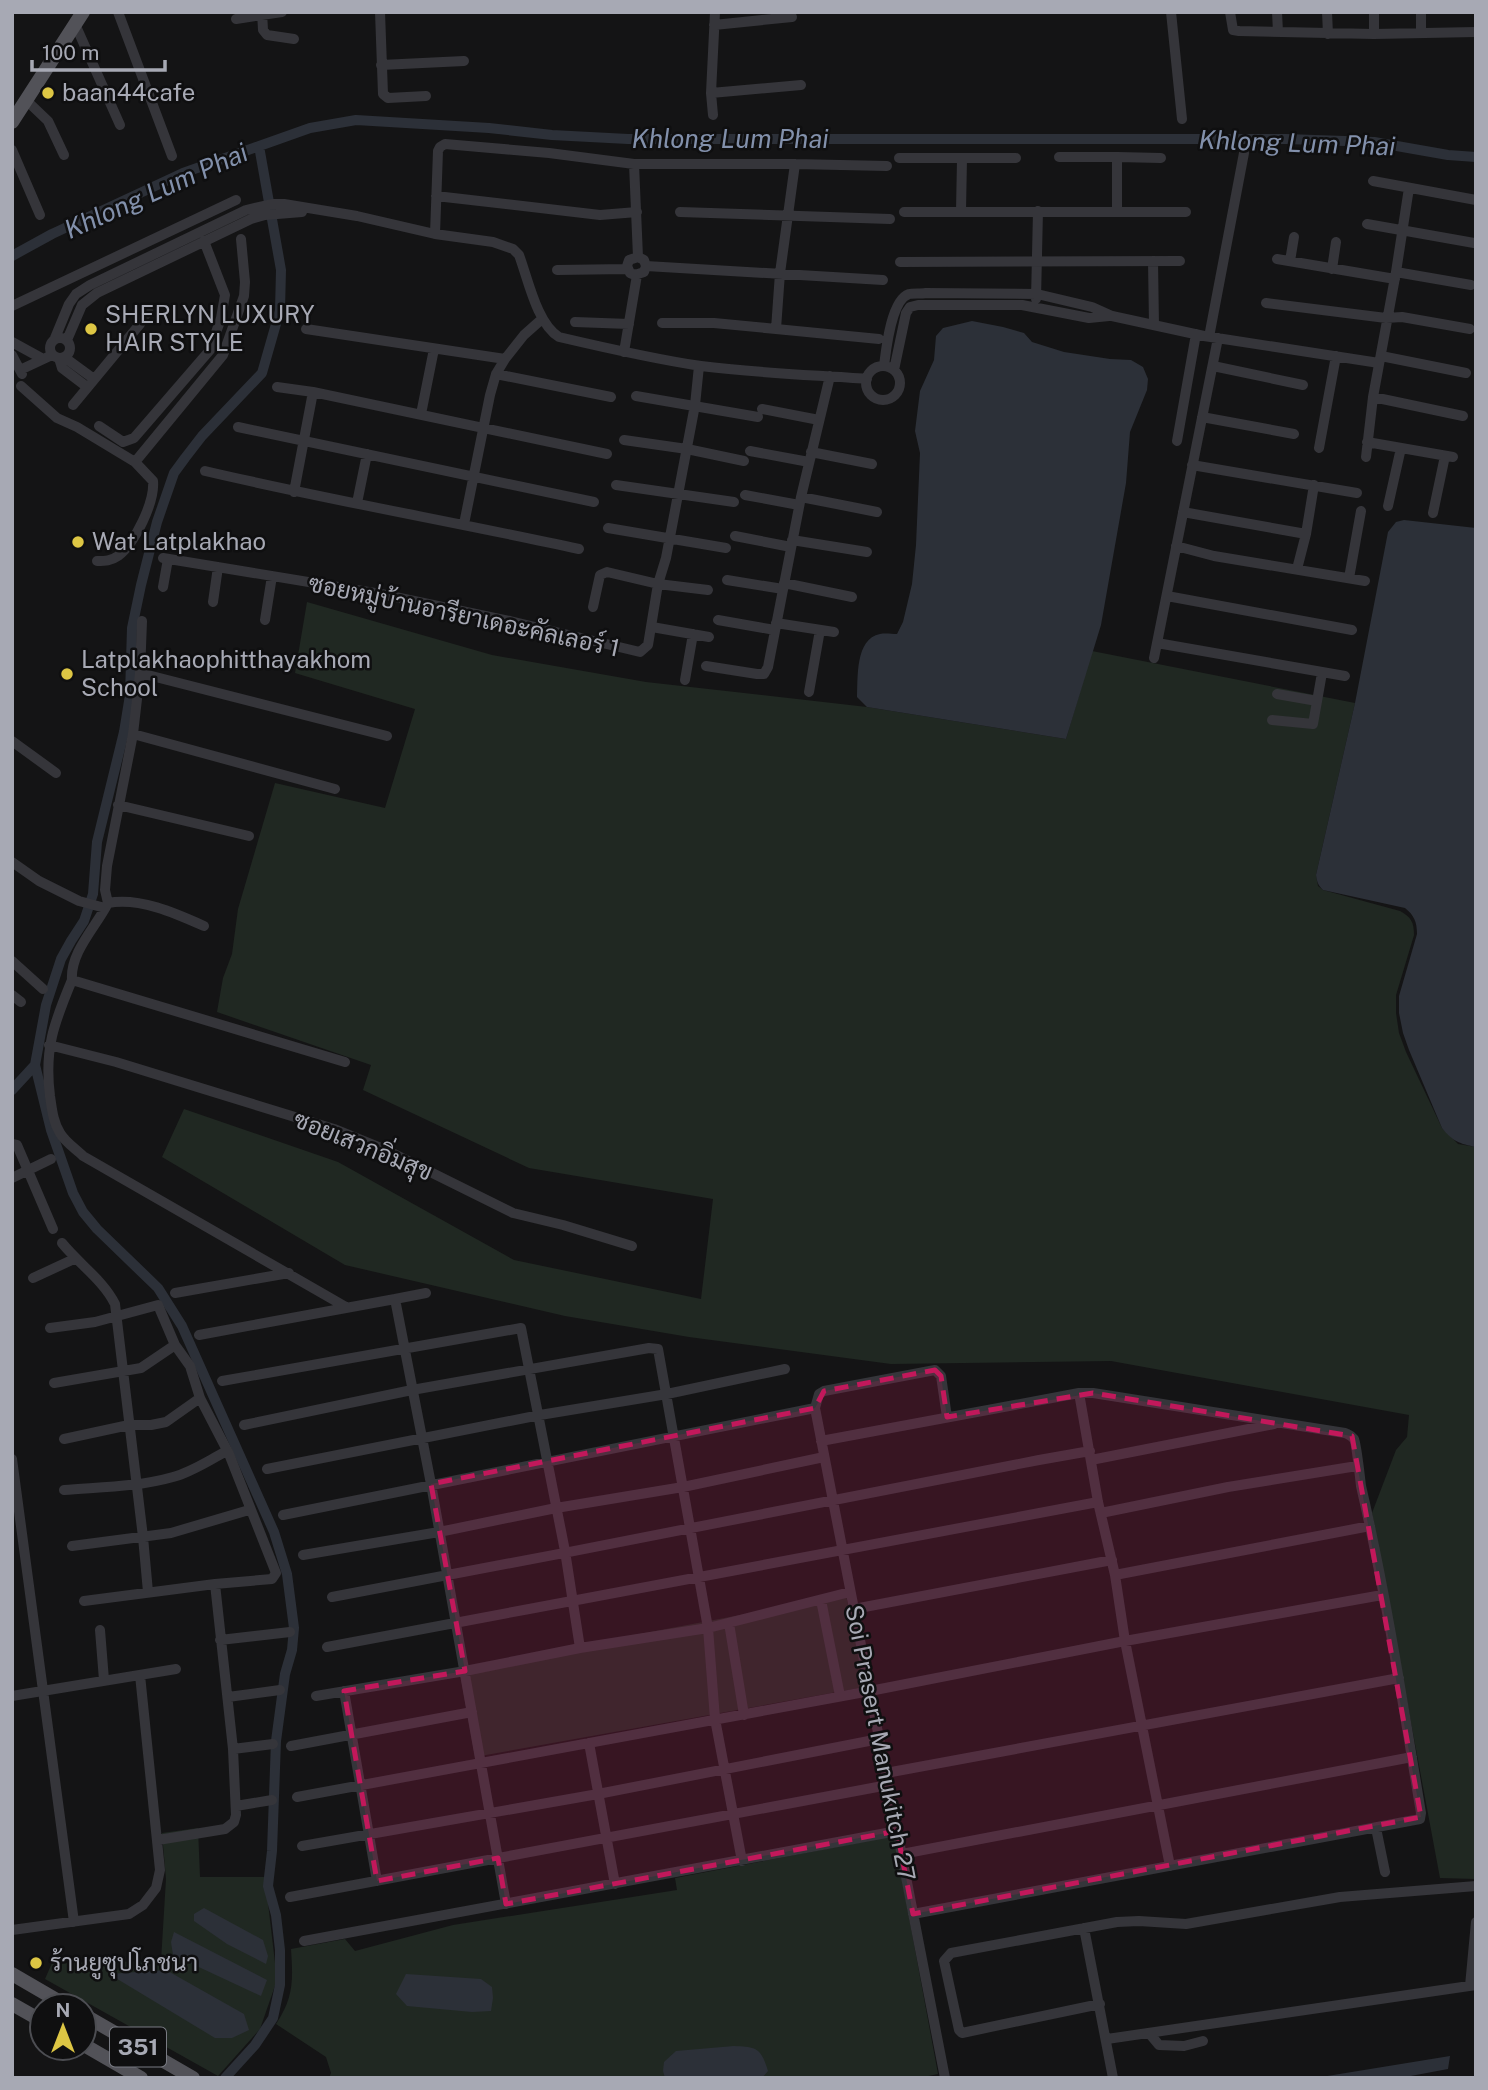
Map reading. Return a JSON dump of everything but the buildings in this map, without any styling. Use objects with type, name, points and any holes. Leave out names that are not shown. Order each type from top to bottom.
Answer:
[{"type":"main road","points":[[12,122],[20,103],[79,18]]},
{"type":"main road","points":[[12,1975],[42,1992]]},
{"type":"main road","points":[[12,2004],[28,2013]]},
{"type":"main road","name":"351","points":[[98,2023],[193,2078]]},
{"type":"main road","name":"351","points":[[98,2053],[141,2078]]},
{"type":"street","points":[[118,12],[173,156]]},
{"type":"street","points":[[236,19],[282,12]]},
{"type":"street","points":[[380,12],[382,90],[386,97],[426,96]]},
{"type":"street","points":[[713,116],[711,93],[715,12]]},
{"type":"street","points":[[1171,12],[1182,119]]},
{"type":"street","points":[[1230,12],[1233,30],[1328,34],[1476,32]]},
{"type":"street","points":[[1277,12],[1278,32]]},
{"type":"street","points":[[1327,12],[1328,34]]},
{"type":"street","points":[[1374,12],[1374,34]]},
{"type":"street","points":[[1421,12],[1421,33]]},
{"type":"street","points":[[262,14],[263,30],[267,35],[294,39]]},
{"type":"street","points":[[714,25],[792,17]]},
{"type":"street","points":[[79,18],[120,125]]},
{"type":"street","points":[[382,65],[464,61]]},
{"type":"street","points":[[711,93],[801,85]]},
{"type":"street","points":[[20,103],[48,121],[64,155]]},
{"type":"street","points":[[435,234],[438,151],[445,144],[634,164],[887,166]]},
{"type":"street","points":[[12,150],[40,215]]},
{"type":"street","points":[[1154,658],[1213,366],[1214,338],[1244,153]]},
{"type":"street","points":[[1059,157],[1161,158]]},
{"type":"street","points":[[1117,157],[1117,211]]},
{"type":"street","points":[[899,158],[1016,158]]},
{"type":"street","points":[[961,211],[962,159]]},
{"type":"street","points":[[634,164],[638,257]]},
{"type":"street","points":[[776,330],[780,273],[795,164]]},
{"type":"street","points":[[1373,181],[1476,200]]},
{"type":"street","points":[[1366,457],[1373,397],[1409,188]]},
{"type":"street","points":[[436,196],[600,215],[636,212]]},
{"type":"street","points":[[12,306],[236,200]]},
{"type":"street","points":[[61,339],[76,293],[90,285],[256,212],[315,210],[358,216],[435,234],[493,242],[513,250],[519,255],[542,319],[552,333],[559,337],[699,366],[867,379]]},
{"type":"street","points":[[1036,307],[1038,211]]},
{"type":"street","points":[[54,357],[50,346],[61,339],[82,305],[97,293],[204,241],[256,212]]},
{"type":"street","points":[[680,212],[890,219]]},
{"type":"street","points":[[904,212],[1186,212]]},
{"type":"street","points":[[1367,224],[1474,243]]},
{"type":"street","points":[[1290,261],[1294,237]]},
{"type":"street","points":[[135,462],[223,355],[244,296],[241,239]]},
{"type":"street","points":[[99,426],[123,442],[134,438],[211,350],[225,295],[204,241]]},
{"type":"street","points":[[1332,269],[1336,242]]},
{"type":"street","points":[[557,270],[632,272],[644,272],[644,260],[638,257],[629,260],[632,272],[629,324],[624,352]]},
{"type":"street","points":[[1277,259],[1332,269],[1471,285]]},
{"type":"street","points":[[1153,261],[1154,325]]},
{"type":"street","points":[[900,262],[1180,261]]},
{"type":"street","points":[[646,267],[883,280]]},
{"type":"street","points":[[889,368],[887,343],[896,309],[901,299],[909,294],[1037,294],[1093,307],[1112,316],[1214,338],[1466,373]]},
{"type":"street","points":[[1266,303],[1386,318],[1402,317],[1470,330]]},
{"type":"street","points":[[889,368],[906,313],[910,307],[918,305],[1022,305],[1089,318],[1112,316]]},
{"type":"street","points":[[73,405],[148,311]]},
{"type":"street","points":[[464,524],[496,374],[524,335],[542,319]]},
{"type":"street","points":[[575,322],[629,324]]},
{"type":"street","points":[[662,323],[714,323],[879,339]]},
{"type":"street","points":[[306,329],[505,359]]},
{"type":"street","points":[[1177,441],[1196,334]]},
{"type":"street","points":[[20,370],[71,349],[61,339]]},
{"type":"street","points":[[12,342],[54,357],[91,383]]},
{"type":"street","points":[[421,415],[434,349]]},
{"type":"street","points":[[12,355],[24,378],[17,387],[57,418],[135,462],[153,481],[153,491],[142,524],[133,539],[119,555],[108,561],[97,561]]},
{"type":"street","points":[[1319,448],[1336,356]]},
{"type":"street","name":"ซอยหมู่บ้านอารียาเดอะคัลเลอร์ 1","points":[[163,587],[166,558],[394,597],[640,652],[646,648],[652,627],[658,584],[695,405],[699,366]]},
{"type":"street","points":[[1213,366],[1303,386]]},
{"type":"street","points":[[889,368],[898,375],[899,389],[889,399],[875,398],[870,393],[867,379],[873,370],[889,368]]},
{"type":"street","points":[[496,374],[611,397]]},
{"type":"street","points":[[706,666],[764,674],[768,667],[800,501],[830,376]]},
{"type":"street","points":[[277,387],[313,392],[607,454]]},
{"type":"street","points":[[294,492],[313,392]]},
{"type":"street","points":[[636,396],[819,419]]},
{"type":"street","points":[[1373,397],[1462,416]]},
{"type":"street","points":[[1202,417],[1294,434]]},
{"type":"street","points":[[238,427],[594,502]]},
{"type":"street","points":[[624,440],[744,461]]},
{"type":"street","points":[[1367,442],[1449,456],[1433,513]]},
{"type":"street","points":[[1388,506],[1401,448]]},
{"type":"street","points":[[750,451],[872,464]]},
{"type":"street","points":[[357,503],[366,454]]},
{"type":"street","points":[[1192,465],[1357,493]]},
{"type":"street","points":[[205,471],[294,492],[579,549]]},
{"type":"street","points":[[616,485],[734,502]]},
{"type":"street","points":[[1297,569],[1314,485]]},
{"type":"street","points":[[745,495],[877,512]]},
{"type":"street","points":[[1349,578],[1361,511]]},
{"type":"street","points":[[1183,512],[1306,534]]},
{"type":"street","points":[[608,528],[726,548]]},
{"type":"street","points":[[735,536],[867,552]]},
{"type":"street","points":[[1176,547],[1214,556],[1365,580]]},
{"type":"street","points":[[213,602],[218,567]]},
{"type":"street","points":[[593,607],[603,572],[658,584],[708,590]]},
{"type":"street","points":[[265,620],[271,576]]},
{"type":"street","points":[[727,580],[852,597]]},
{"type":"street","points":[[1167,596],[1352,630]]},
{"type":"street","points":[[718,620],[834,632]]},
{"type":"street","points":[[142,621],[140,673],[133,734],[104,890],[105,906],[76,957],[71,973],[72,980],[49,1045],[47,1071],[53,1118],[61,1135],[83,1156],[346,1307]]},
{"type":"street","points":[[652,627],[709,636]]},
{"type":"street","points":[[809,692],[820,630]]},
{"type":"street","points":[[685,680],[693,634]]},
{"type":"street","points":[[1157,643],[1345,676]]},
{"type":"street","points":[[140,673],[387,736]]},
{"type":"street","points":[[1272,720],[1313,724],[1322,673]]},
{"type":"street","points":[[1277,694],[1317,701]]},
{"type":"street","points":[[133,734],[335,789]]},
{"type":"street","points":[[12,741],[56,773]]},
{"type":"street","points":[[118,805],[249,836]]},
{"type":"street","points":[[12,862],[39,881],[79,901],[105,906],[123,900],[155,908],[204,926]]},
{"type":"street","points":[[12,961],[43,989]]},
{"type":"street","points":[[72,980],[345,1062]]},
{"type":"street","name":"ซอยเสวกอิ่มสุข","points":[[49,1045],[116,1062],[334,1129],[388,1151],[513,1213],[632,1246]]},
{"type":"street","points":[[12,1144],[17,1145],[53,1229]]},
{"type":"street","points":[[12,1178],[51,1159]]},
{"type":"street","points":[[62,1243],[74,1259],[109,1291],[115,1304],[148,1592]]},
{"type":"street","points":[[33,1278],[74,1259]]},
{"type":"street","points":[[175,1293],[289,1273]]},
{"type":"street","points":[[199,1335],[426,1293]]},
{"type":"street","points":[[395,1299],[457,1622],[506,1904]]},
{"type":"street","points":[[50,1328],[95,1322],[158,1305],[175,1345],[190,1366],[200,1398],[227,1451],[276,1573],[272,1579],[83,1601]]},
{"type":"street","points":[[222,1381],[523,1329],[565,1551],[580,1648]]},
{"type":"street","points":[[54,1383],[141,1368],[175,1345]]},
{"type":"street","points":[[244,1425],[412,1390],[656,1347],[660,1353],[708,1628],[715,1719],[742,1861]]},
{"type":"street","points":[[267,1469],[540,1415],[667,1394],[785,1369]]},
{"type":"street","points":[[283,1514],[815,1408],[819,1394],[824,1391],[934,1370],[941,1376],[947,1417]]},
{"type":"street","points":[[1079,1393],[1170,1866]]},
{"type":"street","points":[[821,1441],[1079,1393],[1093,1393],[1352,1436],[1355,1442],[1357,1466],[1399,1678],[1421,1817],[1415,1821],[913,1914]]},
{"type":"street","points":[[64,1439],[129,1425],[166,1422],[200,1398]]},
{"type":"street","name":"Soi Prasert Manukitch 27","points":[[815,1408],[945,2078]]},
{"type":"street","points":[[332,1597],[565,1551],[691,1530],[1039,1460],[1090,1456],[1280,1423]]},
{"type":"street","points":[[64,1490],[172,1478],[227,1451]]},
{"type":"street","points":[[303,1555],[683,1487],[824,1457]]},
{"type":"street","points":[[12,1459],[74,1922]]},
{"type":"street","points":[[327,1647],[698,1577],[1357,1466]]},
{"type":"street","points":[[72,1546],[188,1529],[249,1510]]},
{"type":"street","points":[[1115,1575],[1370,1526]]},
{"type":"street","points":[[854,1609],[1112,1560]]},
{"type":"street","points":[[158,1840],[225,1829],[233,1822],[236,1806],[233,1749],[215,1584]]},
{"type":"street","points":[[316,1696],[580,1648],[708,1628],[850,1592]]},
{"type":"street","points":[[297,1797],[1382,1595]]},
{"type":"street","points":[[821,1600],[840,1696]]},
{"type":"street","points":[[729,1623],[744,1715]]},
{"type":"street","points":[[100,1630],[104,1680]]},
{"type":"street","points":[[220,1640],[290,1632]]},
{"type":"street","points":[[12,1696],[176,1669]]},
{"type":"street","points":[[12,1930],[129,1914],[142,1905],[156,1888],[159,1879],[158,1840],[140,1675]]},
{"type":"street","points":[[886,1773],[1399,1678]]},
{"type":"street","points":[[228,1697],[280,1690]]},
{"type":"street","points":[[344,1691],[377,1881]]},
{"type":"street","points":[[291,1746],[472,1712]]},
{"type":"street","points":[[302,1846],[598,1794],[879,1739]]},
{"type":"street","points":[[589,1743],[615,1884]]},
{"type":"street","points":[[233,1749],[273,1744]]},
{"type":"street","points":[[902,1854],[1412,1757]]},
{"type":"street","points":[[290,1897],[888,1786]]},
{"type":"street","points":[[236,1806],[272,1800]]},
{"type":"street","points":[[1376,1828],[1385,1872]]},
{"type":"street","points":[[304,1941],[897,1831]]},
{"type":"street","points":[[1100,2004],[962,2033],[959,2030],[944,1965],[945,1957],[951,1953],[1127,1921],[1186,1924],[1340,1897],[1476,1886]]},
{"type":"street","points":[[1107,2039],[1473,1985],[1476,1922]]},
{"type":"street","points":[[1084,1928],[1113,2078]]},
{"type":"street","points":[[1149,2033],[1159,2045],[1184,2046],[1203,2041]]},
{"type":"highlighted area","points":[[935,1370],[941,1376],[947,1417],[1093,1393],[1352,1436],[1421,1817],[913,1914],[897,1831],[506,1904],[498,1858],[377,1881],[344,1691],[465,1671],[431,1484],[815,1408],[824,1391]]},
{"type":"shaded area","points":[[972,321],[1024,333],[1032,342],[1064,352],[1131,360],[1143,367],[1148,379],[1147,390],[1130,432],[1126,483],[1101,625],[1066,739],[867,707],[857,697],[862,651],[872,637],[897,634],[903,622],[912,584],[920,453],[915,431],[920,391],[934,360],[936,336],[943,328]]},
{"type":"shaded area","points":[[1404,520],[1476,528],[1476,1147],[1457,1141],[1442,1128],[1403,1033],[1399,996],[1417,934],[1413,916],[1405,908],[1323,890],[1316,875],[1355,703],[1388,532],[1396,522]]},
{"type":"shaded area","points":[[307,602],[492,655],[646,682],[867,707],[1066,739],[1092,651],[1355,703],[1316,875],[1318,886],[1323,890],[1400,911],[1411,920],[1414,935],[1396,995],[1399,1033],[1442,1128],[1458,1144],[1476,1147],[1476,1879],[1440,1878],[1372,1513],[1396,1450],[1407,1437],[1409,1415],[1111,1361],[891,1364],[689,1337],[565,1316],[345,1265],[162,1157],[184,1109],[338,1162],[514,1260],[701,1299],[713,1199],[529,1168],[363,1090],[371,1065],[217,1012],[223,978],[232,954],[238,909],[275,783],[385,808],[415,709],[295,673]]},
{"type":"shaded area","points":[[846,1595],[865,1687],[475,1757],[459,1668]]},
{"type":"shaded area","points":[[198,1828],[200,1877],[265,1877],[277,1980],[260,2029],[218,2076],[98,2009],[98,1992],[68,1992],[45,1979],[52,1963],[161,1961],[166,1879],[162,1833]]},
{"type":"shaded area","points":[[894,1836],[938,2074],[919,2078],[329,2078],[331,2073],[326,2057],[276,2024],[291,1988],[291,1949],[345,1939],[355,1951],[453,1925],[677,1890],[675,1878]]},
{"type":"shaded area","points":[[204,1908],[263,1940],[268,1956],[266,1964],[227,1944],[194,1921],[194,1914]]},
{"type":"shaded area","points":[[174,1932],[267,1980],[261,1996],[173,1955],[171,1942]]},
{"type":"shaded area","points":[[166,1970],[244,2014],[249,2030],[232,2038],[215,2038],[109,1974]]},
{"type":"shaded area","points":[[406,1974],[481,1979],[492,1987],[491,2011],[472,2012],[407,2006],[396,1994]]},
{"type":"shaded area","points":[[734,2046],[753,2048],[760,2053],[768,2071],[762,2078],[665,2078],[664,2062],[676,2051]]},
{"type":"shaded area","points":[[1450,2056],[1448,2069],[1400,2078],[1315,2078]]},
{"type":"waterway","name":"Khlong Lum Phai","points":[[12,256],[52,234],[183,173],[310,128],[356,120],[628,139],[1286,139],[1374,142],[1476,157]]},
{"type":"waterway","points":[[225,2078],[255,2045],[273,2018],[280,1985],[276,1915],[268,1886],[276,1741],[294,1628],[287,1574],[274,1532],[182,1326],[158,1288],[97,1229],[83,1212],[73,1193],[51,1130],[35,1065],[46,1005],[61,959],[84,921],[93,894],[97,842],[124,732],[130,695],[132,628],[157,522],[174,473],[202,436],[262,373],[280,310],[281,270],[259,146]]},
{"type":"waterway","points":[[12,1090],[35,1065]]},
{"type":"place","name":"baan44cafe","points":[[48,93]]},
{"type":"place","name":"SHERLYN LUXURY HAIR STYLE","points":[[91,329]]},
{"type":"place","name":"Wat Latplakhao","points":[[78,542]]},
{"type":"place","name":"Latplakhaophitthayakhom School","points":[[67,674]]},
{"type":"place","name":"ร้านยูซุปโภชนา","points":[[36,1963]]}]
